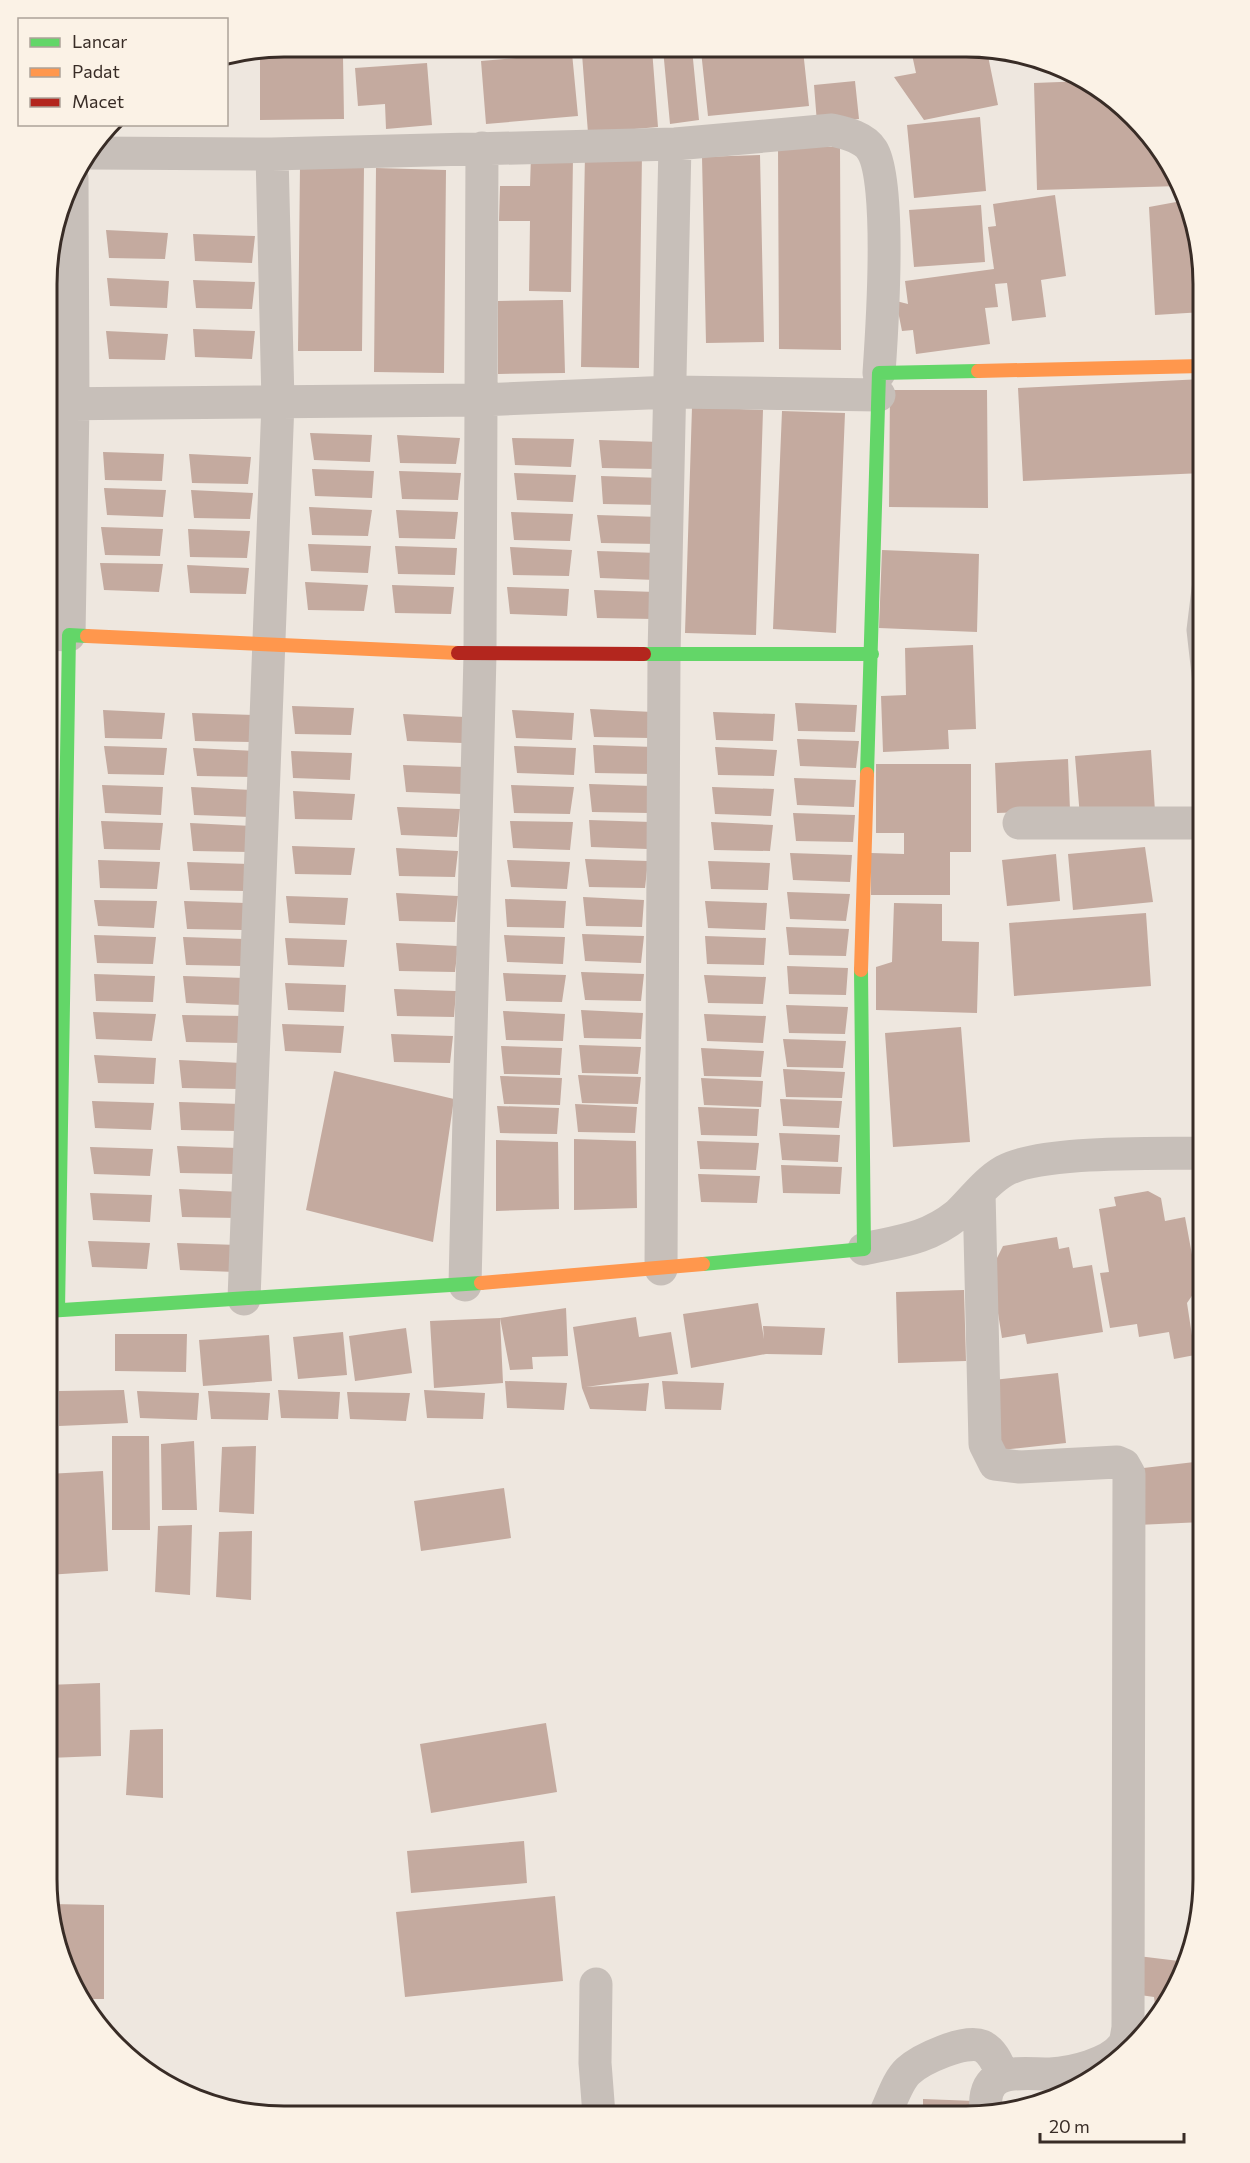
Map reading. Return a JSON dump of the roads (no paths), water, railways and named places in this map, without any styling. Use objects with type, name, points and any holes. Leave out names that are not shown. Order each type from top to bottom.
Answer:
[{"type":"street","points":[[99,153],[272,154],[675,144],[832,130],[853,135],[871,148],[881,170],[884,301],[879,384],[860,987],[864,1249]]},
{"type":"street","points":[[661,1269],[664,656],[672,392],[675,144]]},
{"type":"street","points":[[465,1285],[480,654],[482,148]]},
{"type":"street","points":[[244,1299],[278,402],[272,154]]},
{"type":"street","points":[[57,860],[61,404],[71,206]]},
{"type":"street","points":[[61,404],[480,400],[879,384],[1193,367]]},
{"type":"street","points":[[59,634],[480,654],[664,656],[872,654]]},
{"type":"street","points":[[1019,824],[1193,823]]},
{"type":"street","points":[[57,1311],[465,1285],[864,1249],[926,1236],[956,1215],[1004,1171],[1039,1161],[1095,1156],[1193,1153]]},
{"type":"street","points":[[979,1192],[985,1444],[995,1464],[1020,1467],[1118,1462],[1124,1465],[1129,1474],[1128,2028],[1125,2040]]},
{"type":"street","points":[[596,1984],[594,2063],[598,2106]]},
{"type":"street","points":[[889,2106],[907,2072],[939,2053],[964,2046],[980,2045],[993,2055],[1003,2076]]},
{"type":"street","points":[[985,2105],[984,2097],[990,2084],[1003,2076],[1016,2072],[1052,2074],[1099,2063]]}]
